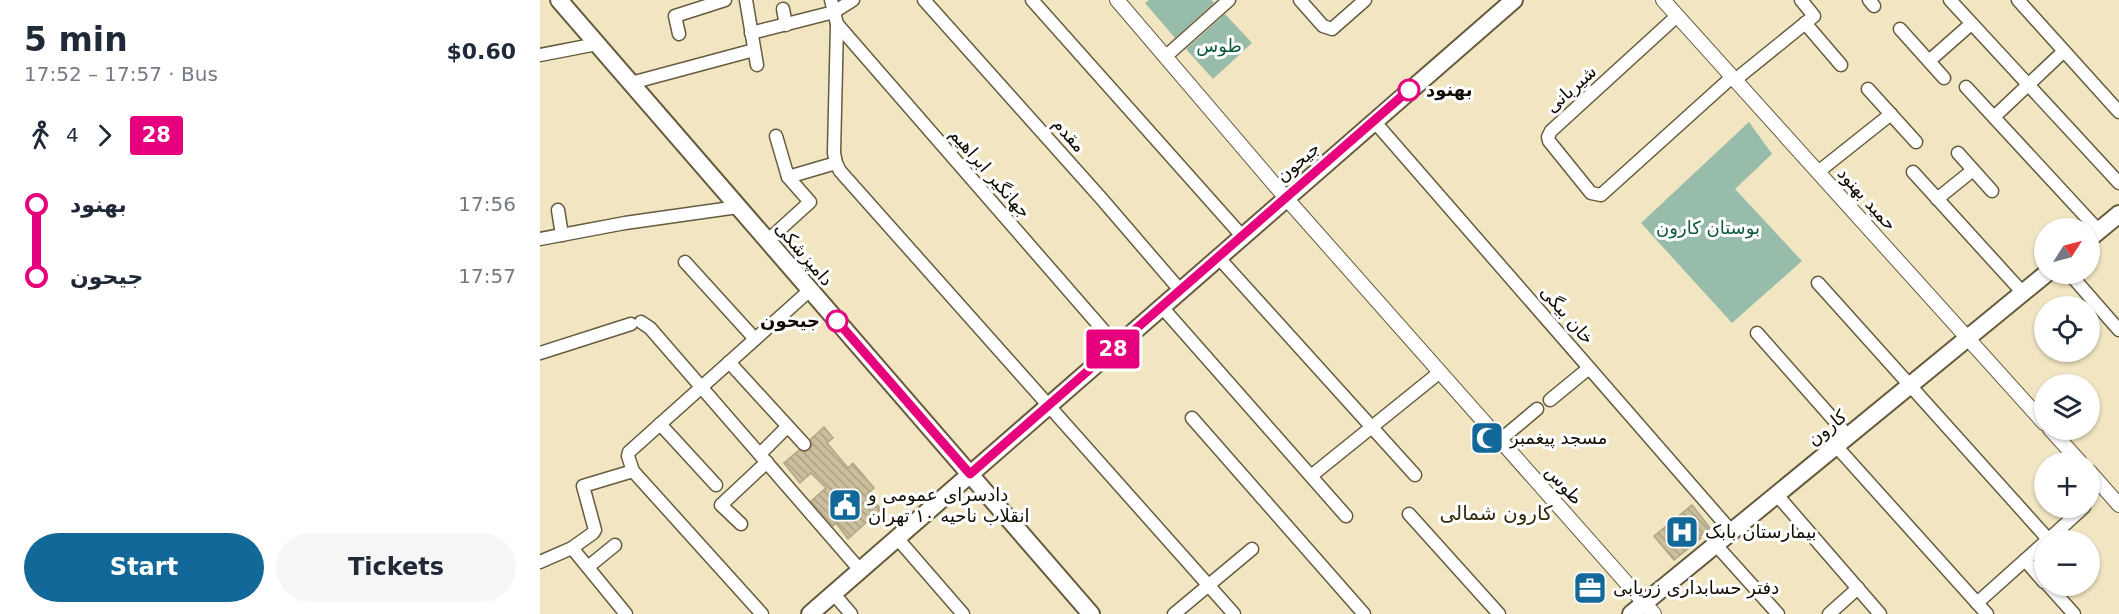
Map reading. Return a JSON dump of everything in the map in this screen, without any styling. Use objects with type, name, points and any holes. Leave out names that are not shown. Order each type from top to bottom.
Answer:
[{"type":"main road","name":"دامپزشکی","points":[[559,0],[1092,614]]},
{"type":"main road","name":"جیحون","points":[[810,614],[1514,0]]},
{"type":"main road","points":[[2100,230],[2119,214]]},
{"type":"main road","name":"کارون","points":[[1643,610],[1716,545],[2034,284]]},
{"type":"street","points":[[679,34],[675,16],[724,0]]},
{"type":"street","points":[[746,0],[757,65]]},
{"type":"street","points":[[751,33],[834,12],[853,0]]},
{"type":"street","points":[[1032,0],[1242,236]]},
{"type":"street","name":"طوس","points":[[1117,0],[1286,198],[1500,440],[1643,610]]},
{"type":"street","points":[[1165,57],[1229,0]]},
{"type":"street","points":[[1300,0],[1323,26],[1332,29],[1365,0]]},
{"type":"street","name":"حمید بهنود","points":[[1663,0],[2034,412]]},
{"type":"street","points":[[1734,78],[1814,16],[1801,0]]},
{"type":"street","points":[[1950,0],[2119,183]]},
{"type":"street","points":[[2018,0],[2119,112]]},
{"type":"street","name":"مقدم","points":[[929,2],[1180,290]]},
{"type":"street","points":[[783,9],[786,25]]},
{"type":"street","points":[[834,12],[834,153],[836,163],[852,186],[1050,404],[1234,614]]},
{"type":"street","name":"جهانگیر ابراهیم","points":[[834,12],[1117,345]]},
{"type":"street","name":"شیربانی","points":[[1677,16],[1551,131],[1548,137],[1592,193],[1601,195],[1734,78]]},
{"type":"street","points":[[1805,23],[1841,65]]},
{"type":"street","points":[[1929,61],[1971,24]]},
{"type":"street","points":[[1900,29],[1944,78]]},
{"type":"street","points":[[540,55],[597,44]]},
{"type":"street","points":[[631,83],[754,50]]},
{"type":"street","points":[[1994,117],[2064,51]]},
{"type":"street","points":[[1966,87],[2080,218]]},
{"type":"street","points":[[1869,88],[1916,142]]},
{"type":"street","points":[[1818,172],[1891,114]]},
{"type":"street","name":"خان بیگی","points":[[1374,121],[1732,532]]},
{"type":"street","points":[[767,241],[810,202],[788,177],[776,136]]},
{"type":"street","points":[[1958,153],[1992,191]]},
{"type":"street","points":[[788,177],[836,163]]},
{"type":"street","points":[[1937,199],[1973,170]]},
{"type":"street","points":[[1913,172],[2023,293]]},
{"type":"street","points":[[540,239],[626,223],[738,207]]},
{"type":"street","points":[[558,210],[562,235]]},
{"type":"street","points":[[1218,257],[1414,475]]},
{"type":"street","points":[[685,262],[755,339]]},
{"type":"street","points":[[1818,283],[2037,530]]},
{"type":"street","points":[[2079,284],[2119,330]]},
{"type":"street","points":[[762,614],[633,471],[628,452],[810,290]]},
{"type":"street","points":[[1161,306],[1346,516]]},
{"type":"street","points":[[540,353],[636,323],[650,328],[860,570]]},
{"type":"street","points":[[1757,333],[1842,441],[1987,614]]},
{"type":"street","points":[[729,362],[804,444]]},
{"type":"street","points":[[1550,400],[1589,368]]},
{"type":"street","points":[[1311,476],[1440,372]]},
{"type":"street","points":[[1500,440],[1537,410]]},
{"type":"street","points":[[1192,418],[1364,614]]},
{"type":"street","points":[[660,424],[716,485]]},
{"type":"street","points":[[741,525],[721,505],[764,458],[787,427]]},
{"type":"street","points":[[2060,440],[2071,452]]},
{"type":"street","points":[[540,562],[572,548],[595,530],[583,486],[633,471]]},
{"type":"street","points":[[2100,483],[2119,505]]},
{"type":"street","points":[[1777,495],[1880,614]]},
{"type":"street","points":[[1409,514],[1499,614]]},
{"type":"street","points":[[2059,530],[2072,518]]},
{"type":"street","points":[[897,538],[963,614]]},
{"type":"street","points":[[588,567],[615,545]]},
{"type":"street","points":[[1716,545],[1778,614]]},
{"type":"street","points":[[572,548],[626,614]]},
{"type":"street","points":[[1174,614],[1252,549]]},
{"type":"street","points":[[1977,603],[2034,552]]},
{"type":"street","points":[[2025,560],[2034,570]]},
{"type":"street","points":[[1828,614],[1858,588]]},
{"type":"street","points":[[833,594],[851,614]]},
{"type":"street","points":[[2058,596],[2074,614]]},
{"type":"green space","name":"طوس","points":[[1149,0],[1212,0],[1214,3],[1175,38],[1145,3]]},
{"type":"green space","name":"طوس","points":[[1225,14],[1252,43],[1213,79],[1186,49]]},
{"type":"green space","name":"بوستان کارون","points":[[1749,122],[1772,154],[1735,189],[1802,261],[1732,323],[1641,223]]},
{"type":"building","points":[[824,427],[833,438],[827,443],[848,468],[853,463],[874,488],[867,494],[881,509],[848,539],[836,523],[833,526],[811,501],[826,488],[811,473],[800,483],[784,463],[799,450],[805,452],[809,450],[812,446],[811,439]]},
{"type":"building","name":"بیمارستان بابک","points":[[1692,505],[1710,528],[1674,560],[1654,536]]},
{"type":"bus line","name":"28","points":[[837,321],[970,474],[1409,90]]},
{"type":"place","name":"بهنود","points":[[1409,90]]},
{"type":"place","name":"جیحون","points":[[837,321]]},
{"type":"place","name":"مسجد پیغمبر","points":[[1487,438]]},
{"type":"place","name":"دادسرای عمومی و انقلاب ناحیه ۱۰ تهران","points":[[845,505]]},
{"type":"place","name":"بیمارستان بابک","points":[[1682,532]]},
{"type":"place","name":"دفتر حسابداری زریابی","points":[[1590,588]]},
{"type":"district","name":"کارون شمالی","points":[[1496,513]]}]
